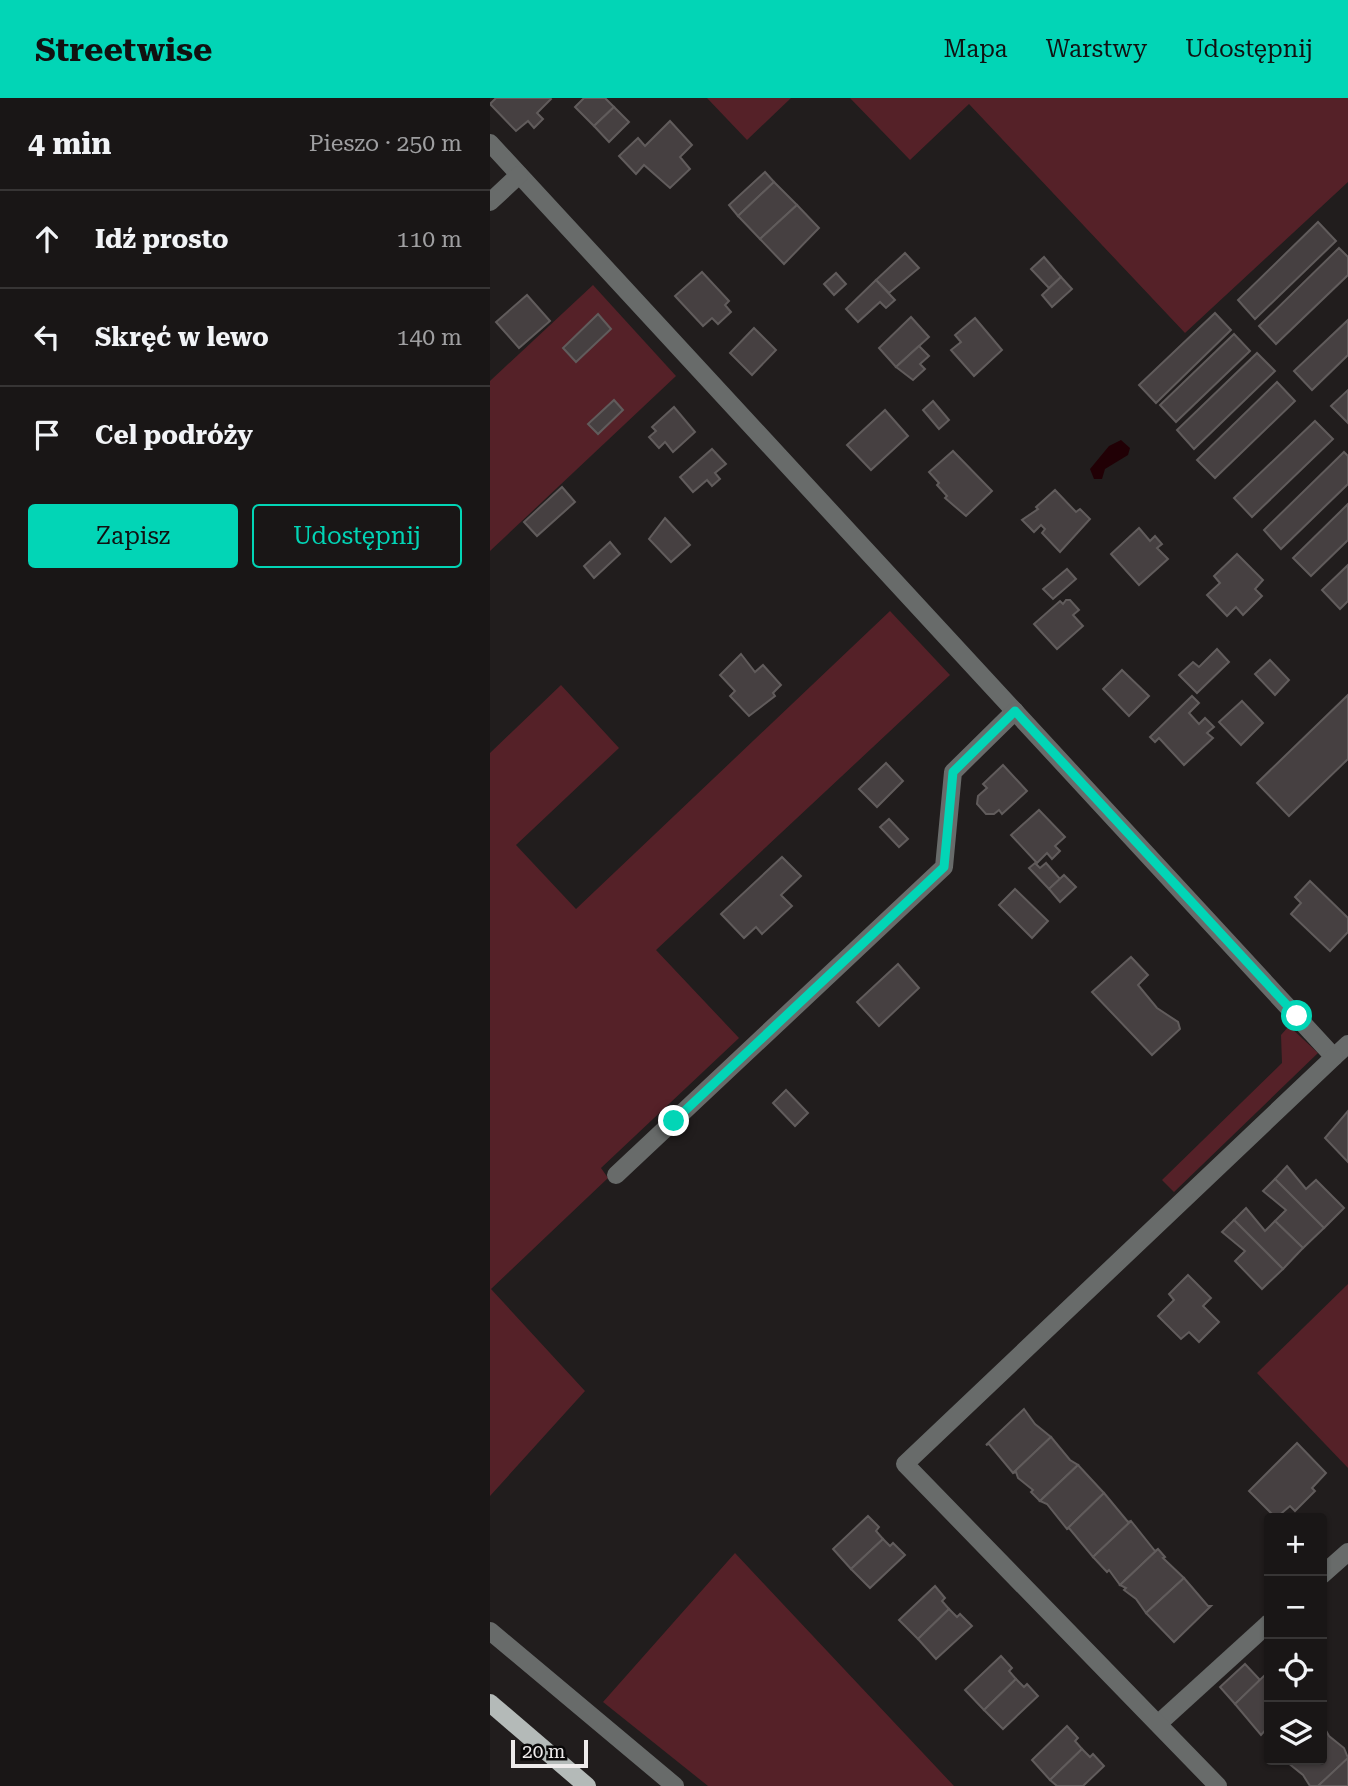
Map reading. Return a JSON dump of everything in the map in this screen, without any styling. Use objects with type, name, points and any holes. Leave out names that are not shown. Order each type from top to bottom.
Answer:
[{"type":"main road","points":[[490,1703],[587,1786]]},
{"type":"street","points":[[490,143],[1334,1057]]},
{"type":"street","points":[[490,202],[519,175]]},
{"type":"street","points":[[616,1175],[944,867],[953,772],[1015,711]]},
{"type":"street","points":[[1218,1786],[905,1464],[1348,1044]]},
{"type":"street","points":[[1327,1571],[1348,1552]]},
{"type":"street","points":[[1159,1723],[1264,1628]]},
{"type":"street","points":[[490,1631],[675,1786]]},
{"type":"shaded area","points":[[707,98],[791,98],[747,140]]},
{"type":"shaded area","points":[[850,98],[1348,98],[1348,182],[1185,333],[969,104],[910,160]]},
{"type":"shaded area","points":[[593,285],[676,376],[490,551],[490,381]]},
{"type":"shaded area","points":[[1121,440],[1130,448],[1128,455],[1105,469],[1102,479],[1094,479],[1090,469],[1109,446]]},
{"type":"shaded area","points":[[890,611],[950,675],[656,950],[739,1038],[601,1168],[608,1178],[491,1289],[585,1391],[490,1496],[490,753],[561,685],[619,748],[516,845],[576,909]]},
{"type":"shaded area","points":[[1289,1026],[1318,1053],[1174,1192],[1162,1180],[1282,1063],[1281,1035]]},
{"type":"shaded area","points":[[1348,1284],[1348,1468],[1257,1373]]},
{"type":"shaded area","points":[[735,1553],[954,1786],[708,1786],[603,1702]]},
{"type":"building","points":[[496,98],[551,99],[537,113],[543,119],[534,128],[528,121],[516,131],[490,104]]},
{"type":"building","points":[[584,98],[605,98],[614,107],[594,126],[575,107]]},
{"type":"building","points":[[614,107],[629,122],[609,142],[594,126]]},
{"type":"building","points":[[670,121],[692,145],[680,157],[690,169],[670,188],[644,165],[636,174],[619,156],[638,138],[645,146]]},
{"type":"building","points":[[765,172],[774,182],[738,216],[729,205]]},
{"type":"building","points":[[774,182],[797,205],[760,239],[738,216]]},
{"type":"building","points":[[797,205],[819,228],[784,264],[760,239]]},
{"type":"building","points":[[1318,222],[1336,241],[1255,319],[1238,300]]},
{"type":"building","points":[[1339,248],[1348,257],[1348,275],[1276,344],[1259,326]]},
{"type":"building","points":[[905,253],[919,268],[889,293],[876,280]]},
{"type":"building","points":[[1044,257],[1061,277],[1049,288],[1031,269]]},
{"type":"building","points":[[702,272],[729,301],[725,305],[731,312],[718,324],[712,318],[703,326],[675,296]]},
{"type":"building","points":[[836,273],[846,284],[834,295],[824,284]]},
{"type":"building","points":[[1061,277],[1072,289],[1052,307],[1042,295]]},
{"type":"building","points":[[876,280],[895,300],[886,308],[880,302],[858,322],[846,309]]},
{"type":"building","points":[[527,295],[550,321],[519,348],[496,322]]},
{"type":"building","points":[[1215,313],[1231,330],[1156,403],[1139,385]]},
{"type":"building","points":[[598,314],[611,329],[576,362],[563,348]]},
{"type":"building","points":[[911,317],[929,337],[896,367],[879,348]]},
{"type":"building","points":[[975,318],[1002,350],[974,376],[951,350],[961,342],[955,335]]},
{"type":"building","points":[[1348,320],[1348,355],[1312,390],[1294,371]]},
{"type":"building","points":[[754,328],[776,350],[752,375],[730,353]]},
{"type":"building","points":[[1234,334],[1250,351],[1176,422],[1160,405]]},
{"type":"building","points":[[919,346],[929,356],[920,364],[925,369],[913,380],[896,367]]},
{"type":"building","points":[[1257,353],[1275,371],[1194,449],[1177,430]]},
{"type":"building","points":[[1277,382],[1295,401],[1215,478],[1197,460]]},
{"type":"building","points":[[1348,390],[1348,423],[1331,406]]},
{"type":"building","points":[[614,400],[623,410],[598,434],[588,424]]},
{"type":"building","points":[[933,401],[949,420],[939,429],[923,410]]},
{"type":"building","points":[[674,407],[695,432],[673,452],[665,442],[659,448],[649,437],[656,431],[652,427]]},
{"type":"building","points":[[885,410],[908,436],[871,470],[847,445]]},
{"type":"building","points":[[1315,421],[1333,439],[1252,517],[1234,498]]},
{"type":"building","points":[[712,449],[726,464],[715,473],[720,479],[712,486],[707,480],[693,492],[680,477]]},
{"type":"building","points":[[953,451],[992,491],[966,516],[945,498],[947,496],[937,485],[939,483],[929,472]]},
{"type":"building","points":[[1344,452],[1348,456],[1348,484],[1281,549],[1264,530]]},
{"type":"building","points":[[562,487],[575,502],[537,536],[524,522]]},
{"type":"building","points":[[1055,490],[1076,512],[1080,509],[1090,519],[1060,552],[1042,533],[1045,529],[1041,525],[1034,532],[1022,520],[1038,509],[1036,507]]},
{"type":"building","points":[[1348,504],[1348,540],[1311,576],[1293,558]]},
{"type":"building","points":[[665,518],[690,545],[671,562],[649,539]]},
{"type":"building","points":[[1139,528],[1150,541],[1155,536],[1162,544],[1157,548],[1168,559],[1139,585],[1111,554]]},
{"type":"building","points":[[610,542],[620,554],[594,578],[584,566]]},
{"type":"building","points":[[1237,554],[1263,580],[1255,589],[1262,596],[1243,615],[1236,607],[1227,616],[1207,595],[1220,583],[1214,576]]},
{"type":"building","points":[[1348,565],[1348,601],[1340,609],[1322,590]]},
{"type":"building","points":[[1067,569],[1076,579],[1053,599],[1043,589]]},
{"type":"building","points":[[1070,600],[1079,610],[1073,615],[1083,626],[1057,649],[1034,624],[1060,601],[1063,604]]},
{"type":"building","points":[[1217,649],[1229,662],[1197,693],[1179,675],[1193,662],[1199,667]]},
{"type":"building","points":[[741,654],[755,672],[763,665],[781,685],[773,693],[775,696],[749,716],[730,696],[735,691],[720,675]]},
{"type":"building","points":[[1270,660],[1289,680],[1275,695],[1255,674]]},
{"type":"building","points":[[1122,670],[1149,696],[1129,716],[1103,689]]},
{"type":"building","points":[[1348,695],[1348,759],[1289,816],[1257,783]]},
{"type":"building","points":[[1192,696],[1199,703],[1189,713],[1199,724],[1205,718],[1214,727],[1207,733],[1213,738],[1184,765],[1159,738],[1155,742],[1150,737]]},
{"type":"building","points":[[1242,701],[1263,723],[1241,745],[1219,722]]},
{"type":"building","points":[[886,763],[903,781],[877,807],[859,789]]},
{"type":"building","points":[[1003,765],[1027,791],[1002,814],[999,810],[994,814],[986,814],[977,804],[978,796],[987,788],[983,784]]},
{"type":"building","points":[[1039,810],[1065,837],[1055,846],[1060,851],[1052,859],[1047,853],[1037,863],[1011,835]]},
{"type":"building","points":[[889,819],[908,839],[899,847],[880,827]]},
{"type":"building","points":[[782,857],[801,876],[781,895],[792,906],[762,934],[756,927],[744,938],[721,914]]},
{"type":"building","points":[[1035,863],[1040,868],[1046,863],[1060,879],[1049,889],[1029,868]]},
{"type":"building","points":[[1064,875],[1076,887],[1060,902],[1049,889]]},
{"type":"building","points":[[1310,881],[1348,918],[1348,932],[1330,951],[1291,914],[1301,903],[1295,897]]},
{"type":"building","points":[[1015,889],[1048,921],[1032,938],[999,905]]},
{"type":"building","points":[[1131,957],[1148,975],[1138,985],[1157,1008],[1178,1022],[1180,1029],[1152,1055],[1092,992]]},
{"type":"building","points":[[898,964],[919,988],[879,1026],[857,1002]]},
{"type":"building","points":[[786,1090],[808,1113],[795,1126],[773,1103]]},
{"type":"building","points":[[1348,1111],[1348,1162],[1325,1138]]},
{"type":"building","points":[[1287,1166],[1306,1189],[1316,1180],[1344,1208],[1324,1228],[1275,1179]]},
{"type":"building","points":[[1275,1179],[1324,1228],[1303,1248],[1275,1221],[1286,1210],[1263,1191]]},
{"type":"building","points":[[1246,1208],[1265,1231],[1275,1221],[1303,1248],[1283,1269],[1234,1220]]},
{"type":"building","points":[[1234,1220],[1283,1269],[1262,1289],[1235,1261],[1245,1251],[1222,1232]]},
{"type":"building","points":[[1188,1275],[1211,1298],[1203,1306],[1219,1322],[1199,1342],[1189,1332],[1181,1339],[1158,1316],[1174,1300],[1169,1294]]},
{"type":"building","points":[[1024,1409],[1035,1424],[1051,1437],[1013,1473],[989,1444],[986,1445]]},
{"type":"building","points":[[1051,1437],[1070,1460],[1078,1465],[1040,1501],[1031,1492],[1033,1490],[1018,1478],[1016,1472],[1013,1473]]},
{"type":"building","points":[[1297,1443],[1326,1473],[1312,1488],[1315,1491],[1295,1511],[1290,1506],[1282,1513],[1271,1513],[1249,1491]]},
{"type":"building","points":[[1078,1465],[1104,1493],[1067,1529],[1047,1504],[1040,1501]]},
{"type":"building","points":[[1104,1493],[1128,1522],[1131,1521],[1093,1557],[1069,1528],[1067,1529]]},
{"type":"building","points":[[868,1516],[879,1527],[876,1531],[883,1539],[851,1569],[833,1549]]},
{"type":"building","points":[[1131,1521],[1155,1551],[1158,1549],[1120,1585],[1109,1570],[1107,1572],[1093,1557]]},
{"type":"building","points":[[883,1539],[890,1546],[893,1543],[905,1555],[870,1588],[851,1569]]},
{"type":"building","points":[[1158,1549],[1165,1557],[1163,1558],[1184,1578],[1146,1613],[1136,1599],[1124,1590],[1126,1588],[1120,1585]]},
{"type":"building","points":[[1184,1578],[1208,1606],[1211,1606],[1174,1642],[1146,1613]]},
{"type":"building","points":[[935,1586],[945,1598],[942,1601],[949,1609],[918,1639],[899,1620]]},
{"type":"building","points":[[949,1609],[957,1617],[960,1614],[972,1626],[936,1659],[918,1639]]},
{"type":"building","points":[[1001,1656],[1012,1668],[1009,1671],[1016,1679],[984,1710],[965,1690]]},
{"type":"building","points":[[1245,1664],[1260,1680],[1235,1704],[1220,1687]]},
{"type":"building","points":[[1264,1676],[1264,1732],[1261,1735],[1235,1704]]},
{"type":"building","points":[[1016,1679],[1024,1687],[1027,1684],[1038,1696],[1003,1729],[984,1710]]},
{"type":"building","points":[[1067,1726],[1078,1738],[1075,1741],[1082,1749],[1050,1780],[1032,1760]]},
{"type":"building","points":[[1327,1732],[1344,1748],[1348,1758],[1318,1786],[1310,1786],[1303,1775],[1291,1765],[1327,1765]]},
{"type":"building","points":[[1082,1749],[1090,1757],[1093,1754],[1104,1766],[1083,1786],[1057,1786],[1050,1780]]},
{"type":"building","points":[[1348,1758],[1348,1786],[1318,1786]]},
{"type":"route","points":[[674,1121],[944,867],[953,772],[1015,711],[1297,1016]]}]
